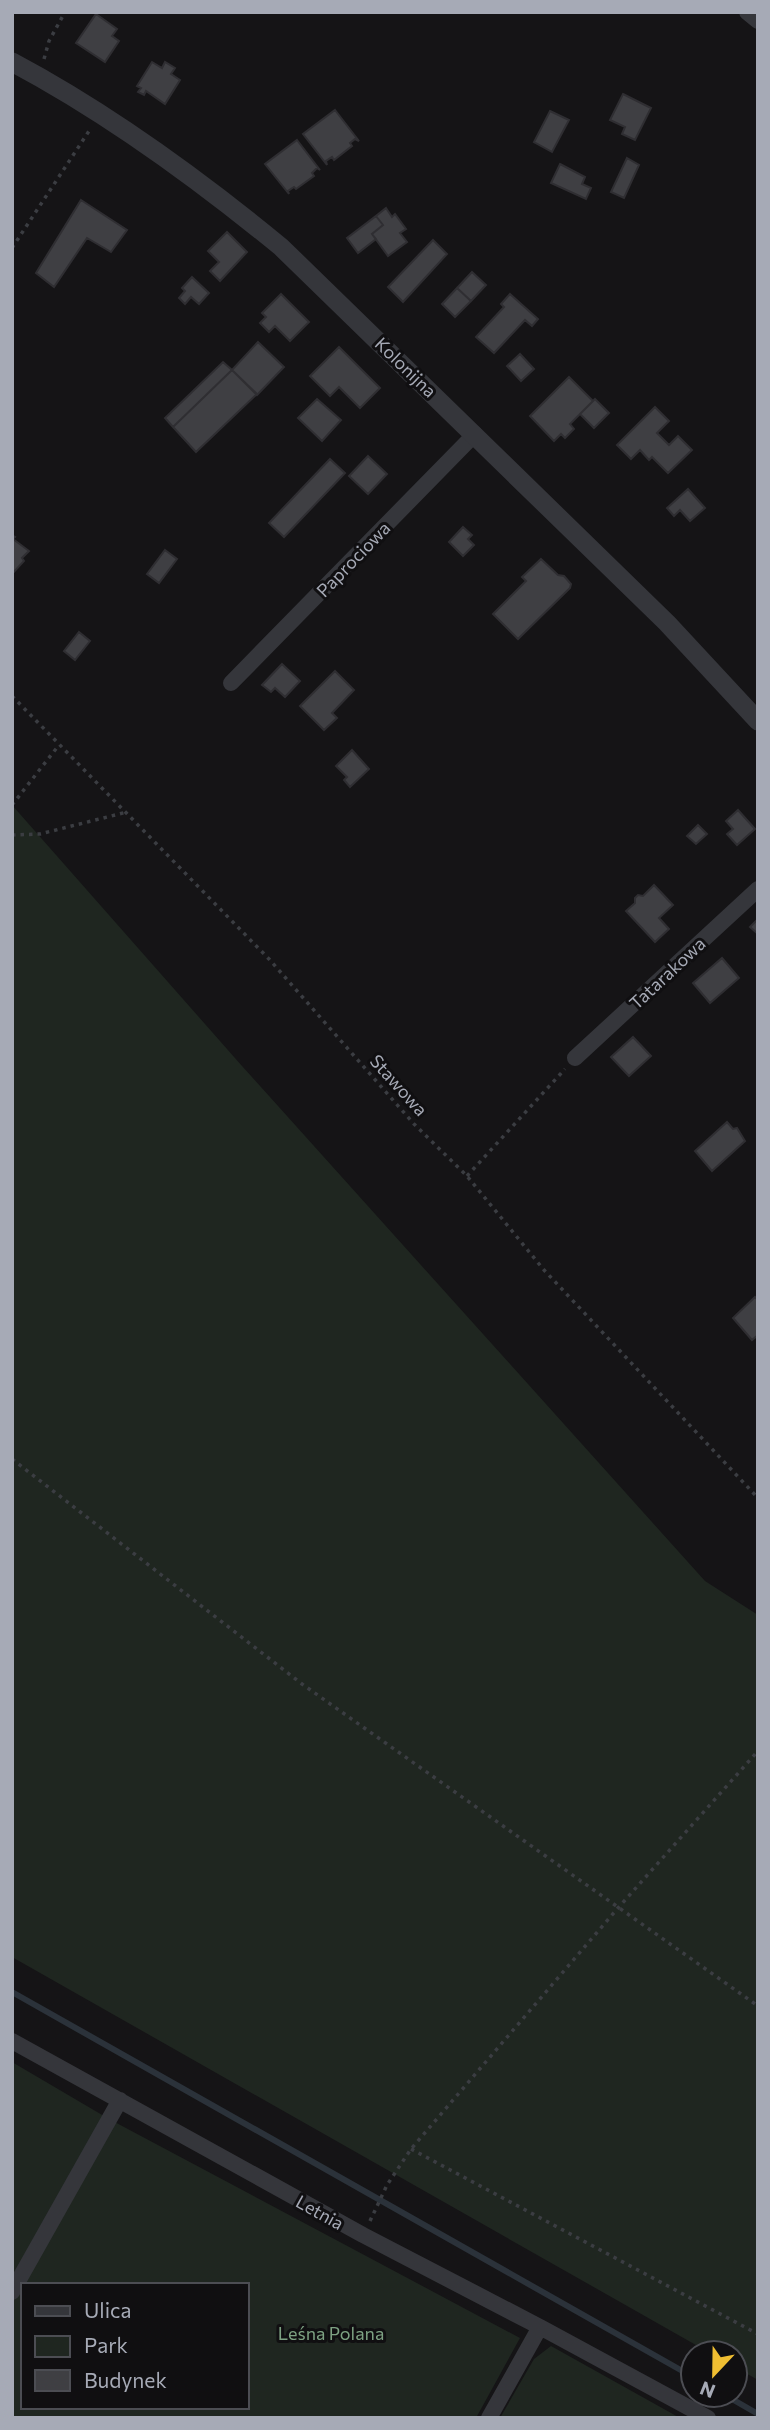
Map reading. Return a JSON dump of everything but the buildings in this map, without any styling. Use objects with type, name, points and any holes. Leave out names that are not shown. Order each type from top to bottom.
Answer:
[{"type":"street","points":[[747,12],[758,20]]},
{"type":"street","name":"Kolonijna","points":[[12,62],[100,115],[203,184],[281,247],[667,623],[758,721]]},
{"type":"street","name":"Paprociowa","points":[[231,683],[475,434]]},
{"type":"street","name":"Tatarakowa","points":[[575,1058],[758,889]]},
{"type":"street","name":"Letnia","points":[[12,2041],[363,2235],[708,2418]]},
{"type":"street","points":[[12,2291],[120,2101]]},
{"type":"street","points":[[489,2418],[540,2327]]},
{"type":"path","points":[[41,79],[49,41],[65,12]]},
{"type":"path","points":[[12,248],[100,115]]},
{"type":"path","name":"Stawowa","points":[[12,696],[270,959],[414,1124],[467,1176],[544,1270],[758,1498]]},
{"type":"path","points":[[12,805],[59,745]]},
{"type":"path","points":[[12,835],[40,834],[128,812]]},
{"type":"path","points":[[467,1176],[575,1058]]},
{"type":"path","points":[[12,1459],[302,1684],[758,2006]]},
{"type":"path","points":[[363,2235],[387,2185],[411,2149],[618,1908],[758,1751]]},
{"type":"path","points":[[411,2149],[758,2333]]},
{"type":"green space","points":[[12,805],[242,1066],[705,1581],[758,1615],[758,2380],[749,2375],[749,2339],[685,2339],[12,1957]]},
{"type":"green space","name":"Leśna Polana","points":[[12,2062],[109,2119],[520,2338],[476,2418],[12,2418]]},
{"type":"green space","points":[[551,2346],[680,2418],[500,2418],[534,2359]]},
{"type":"waterway","points":[[12,1992],[679,2369]]},
{"type":"waterway","points":[[749,2409],[758,2414]]}]
